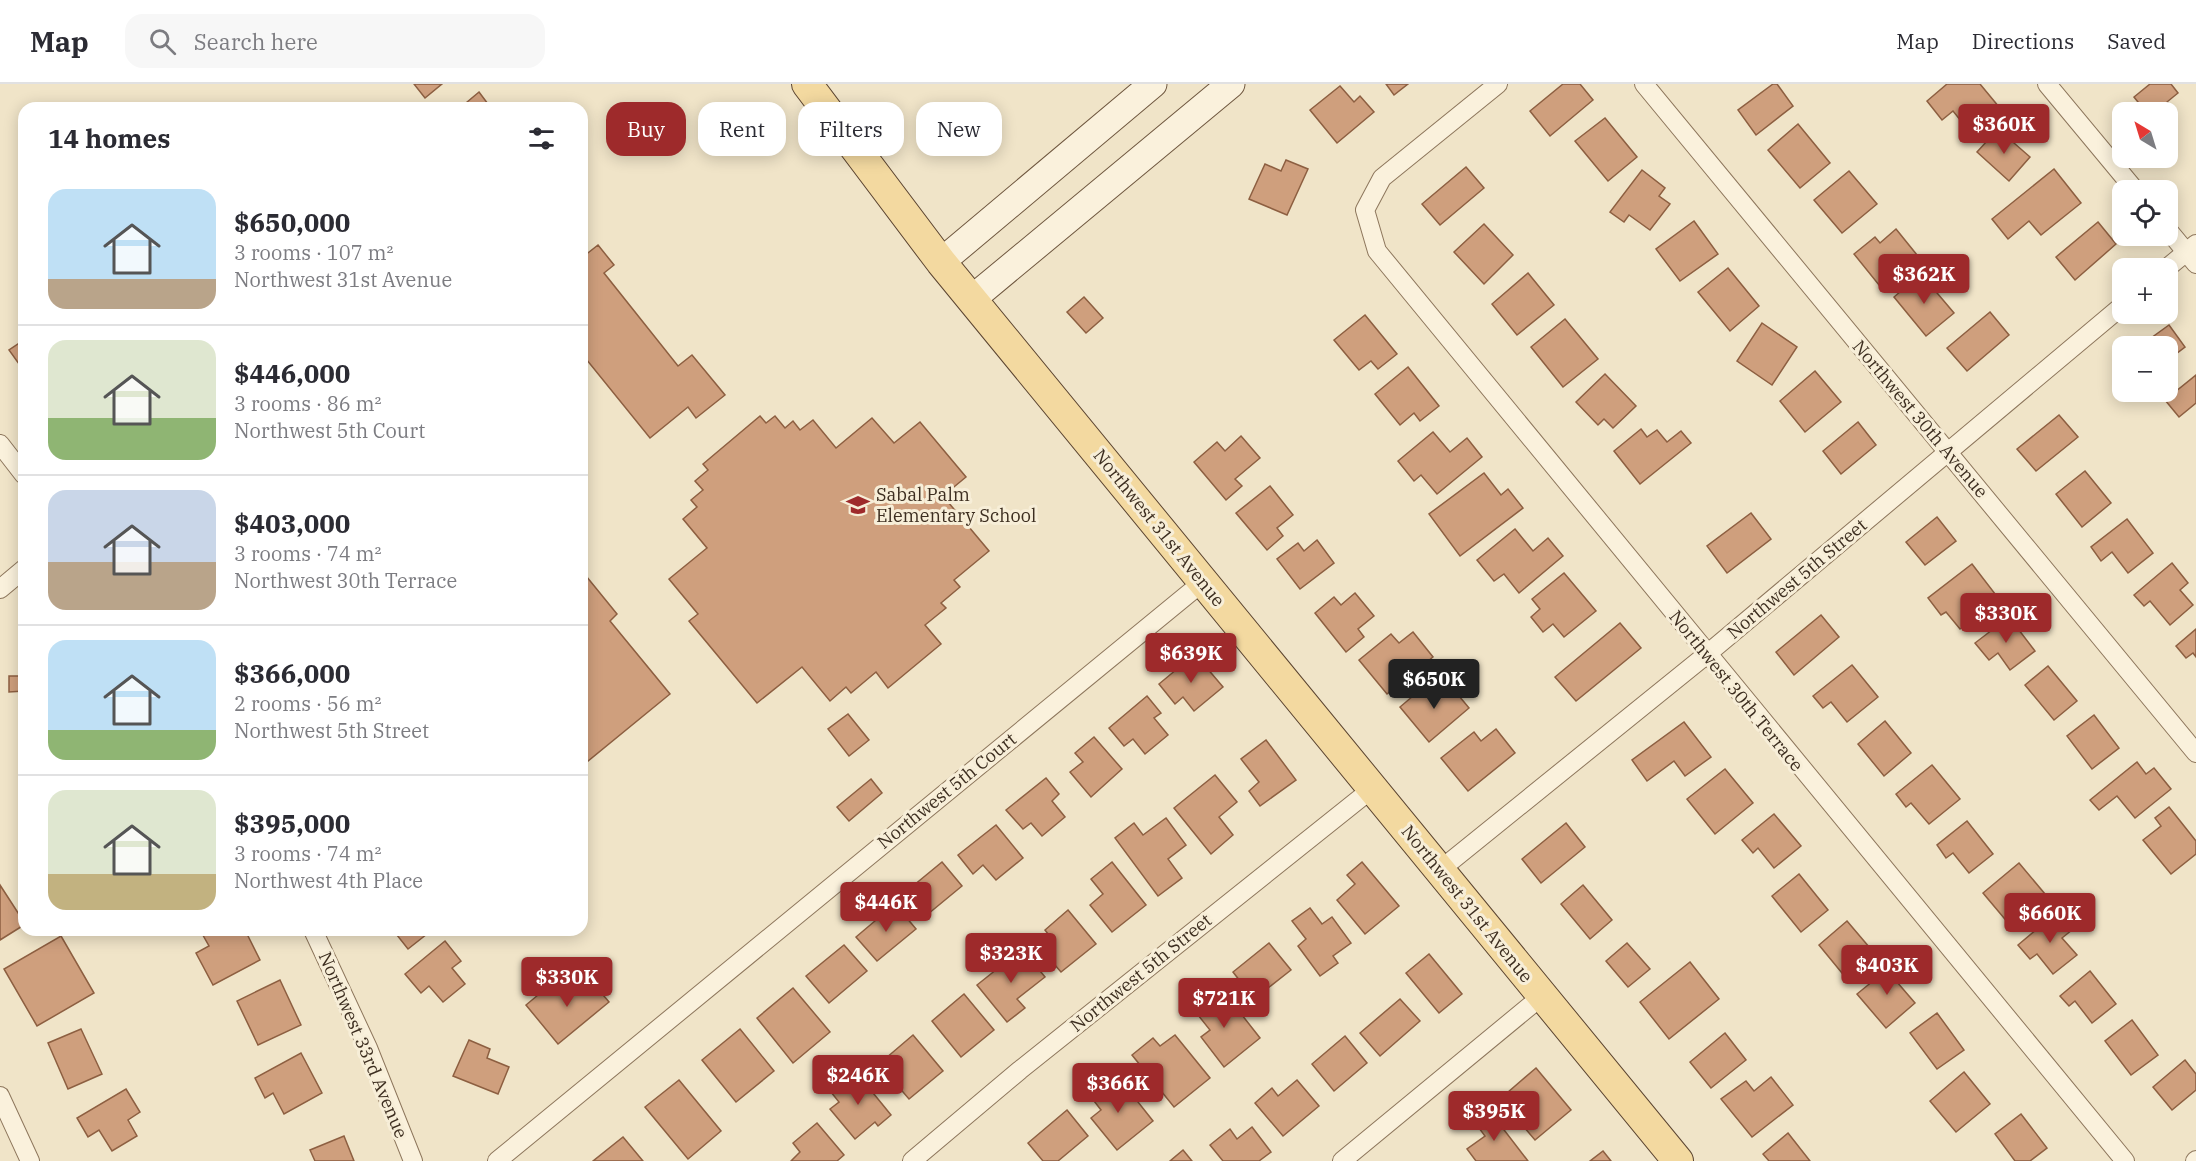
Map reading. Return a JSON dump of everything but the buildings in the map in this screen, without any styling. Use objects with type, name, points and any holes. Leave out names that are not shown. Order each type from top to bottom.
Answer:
[{"type":"main road","name":"Northwest 31st Avenue","points":[[807,84],[941,262],[1678,1161]]},
{"type":"street","points":[[941,262],[1153,84]]},
{"type":"street","points":[[972,299],[1231,84]]},
{"type":"street","name":"Northwest 30th Terrace","points":[[1498,84],[1382,178],[1365,210],[1377,251],[1706,655],[2125,1161]]},
{"type":"street","name":"Northwest 30th Avenue","points":[[1644,84],[2196,753]]},
{"type":"street","points":[[2048,84],[2127,180]]},
{"type":"street","points":[[2178,240],[2193,254],[2178,262]]},
{"type":"street","name":"Northwest 5th Street","points":[[1440,870],[1706,655],[2112,314]]},
{"type":"street","points":[[0,444],[18,467]]},
{"type":"street","points":[[0,589],[18,574]]},
{"type":"street","name":"Northwest 5th Court","points":[[497,1161],[1204,581]]},
{"type":"street","name":"Northwest 5th Street","points":[[912,1161],[1020,1070],[1372,788]]},
{"type":"street","name":"Northwest 33rd Avenue","points":[[316,936],[368,1048],[413,1161]]},
{"type":"street","points":[[1342,1161],[1542,996]]},
{"type":"street","points":[[0,1096],[30,1161]]},
{"type":"place","name":"Sabal Palm Elementary School","points":[[858,505]]}]
